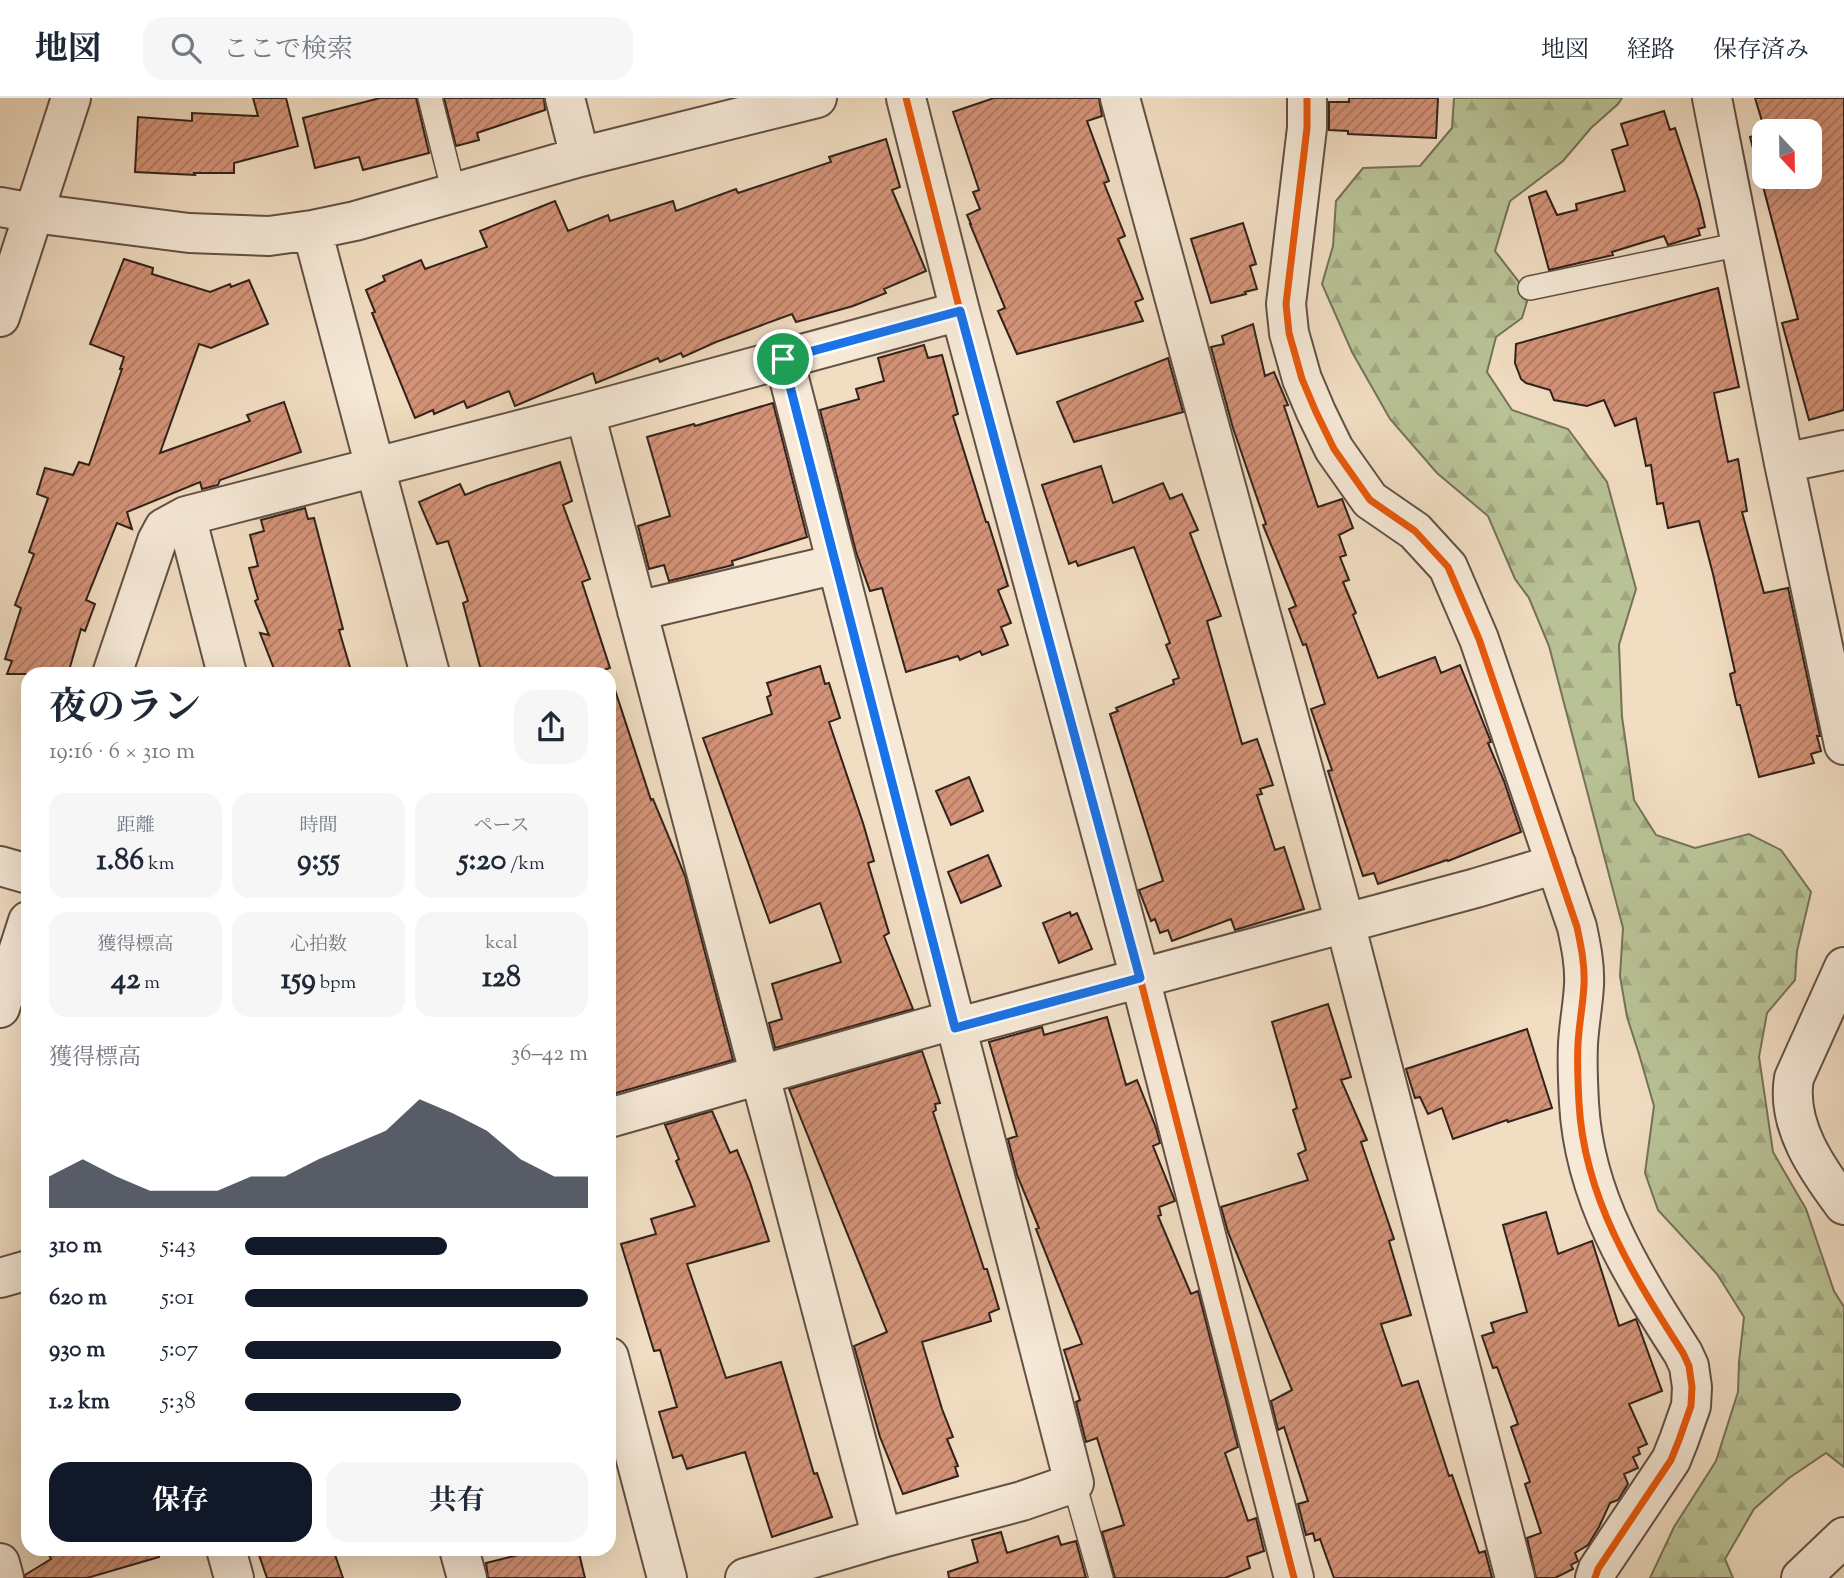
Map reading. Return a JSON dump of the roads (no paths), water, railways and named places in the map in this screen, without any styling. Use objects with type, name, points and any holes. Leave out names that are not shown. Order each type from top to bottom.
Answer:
[{"type":"street","points":[[0,317],[17,210],[71,98]]},
{"type":"street","points":[[565,98],[580,157]]},
{"type":"street","points":[[17,210],[189,233],[269,236],[312,230],[355,221],[580,157],[817,98]]},
{"type":"street","points":[[906,98],[960,311],[1140,978],[1294,1578]]},
{"type":"street","points":[[1120,98],[1345,923],[1515,1578]]},
{"type":"street","points":[[1307,98],[1307,128],[1286,304],[1289,333],[1302,379],[1334,449],[1370,500],[1415,531],[1448,567],[1479,639],[1577,927],[1583,957],[1584,985],[1578,1045],[1579,1104],[1582,1138],[1590,1174],[1605,1217],[1628,1263],[1689,1366],[1691,1406],[1671,1460],[1594,1578]]},
{"type":"street","points":[[1712,98],[1784,463],[1844,745]]},
{"type":"street","points":[[312,230],[428,667]]},
{"type":"street","points":[[114,667],[157,541],[164,528],[186,516],[585,413],[960,311]]},
{"type":"street","points":[[745,1578],[881,1538],[1023,1501],[1074,1483],[783,359]]},
{"type":"street","points":[[585,413],[881,1538]]},
{"type":"street","points":[[1784,463],[1844,450]]},
{"type":"street","points":[[186,516],[225,667]]},
{"type":"street","points":[[637,611],[836,564]]},
{"type":"street","points":[[616,1116],[954,1024],[1140,978],[1556,864]]},
{"type":"street","points":[[0,866],[21,872]]},
{"type":"street","points":[[0,1008],[21,943]]},
{"type":"street","points":[[1844,967],[1794,1078],[1791,1092],[1798,1129],[1812,1157],[1844,1205]]},
{"type":"street","points":[[0,1278],[21,1272]]},
{"type":"street","points":[[616,1384],[667,1578]]},
{"type":"street","points":[[1801,1578],[1844,1537]]},
{"type":"street","points":[[228,1556],[234,1578]]},
{"type":"street","points":[[461,1556],[467,1578]]},
{"type":"street","points":[[0,1563],[4,1578]]},
{"type":"lane","points":[[430,98],[454,193]]},
{"type":"lane","points":[[1530,288],[1741,244]]},
{"type":"lane","points":[[1074,1483],[1101,1578]]}]
